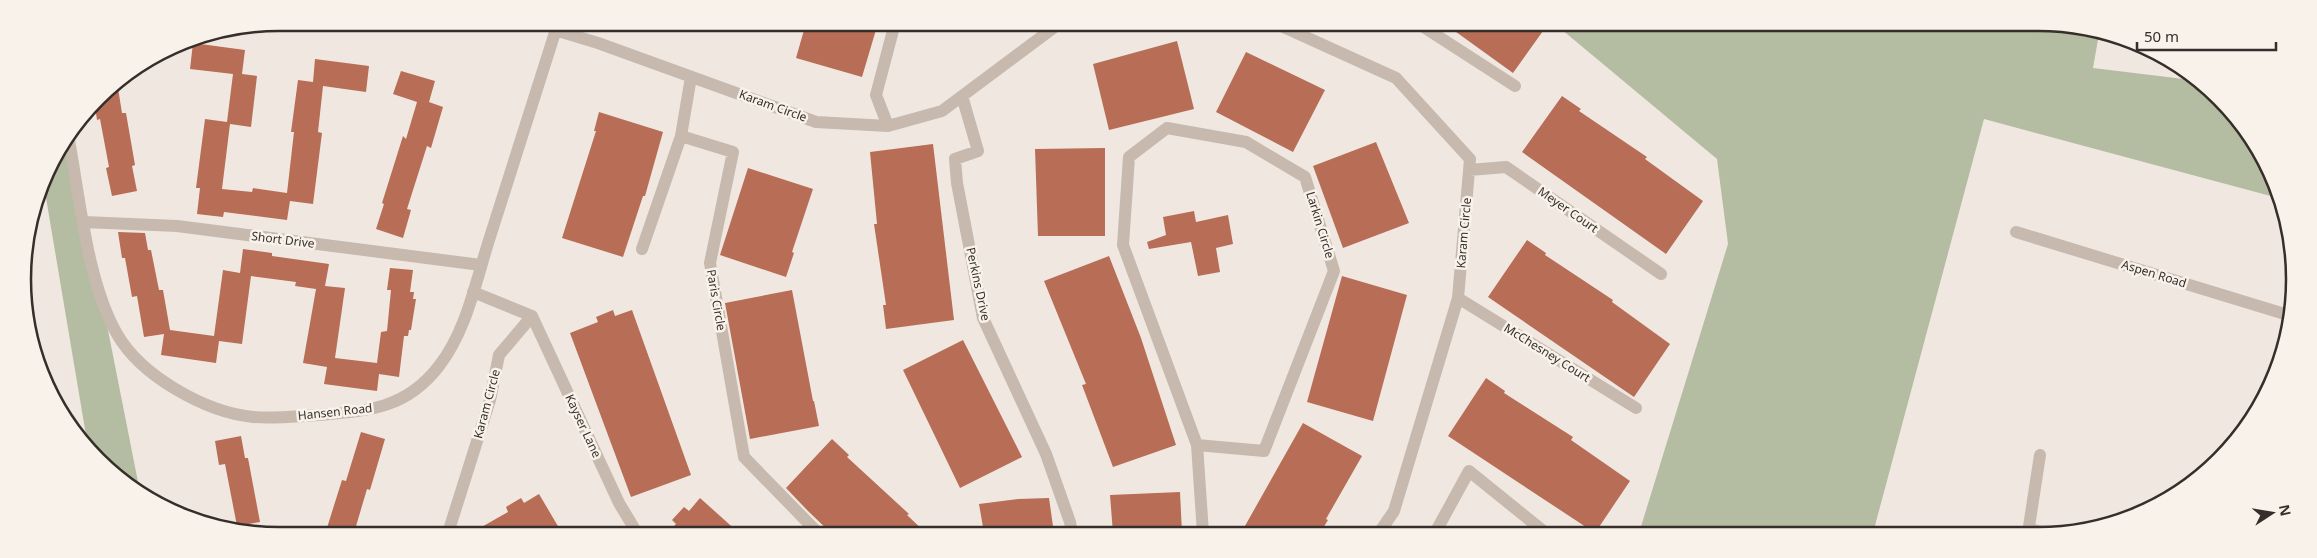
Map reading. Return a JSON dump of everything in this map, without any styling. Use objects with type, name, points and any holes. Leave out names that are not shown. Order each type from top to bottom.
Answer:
[{"type":"street","name":"Hansen Road","points":[[70,146],[94,271],[105,306],[117,333],[135,358],[160,379],[188,395],[230,412],[251,417],[274,418],[365,411],[398,401],[425,383],[450,351],[473,292],[554,31]]},
{"type":"street","name":"Karam Circle","points":[[569,31],[816,122],[888,126],[942,111],[1048,31]]},
{"type":"street","points":[[888,126],[876,95],[893,31]]},
{"type":"street","name":"Karam Circle","points":[[1292,31],[1396,78],[1470,159],[1458,298],[1394,511],[1386,527]]},
{"type":"street","points":[[1430,31],[1515,86]]},
{"type":"street","points":[[642,249],[681,136],[691,77]]},
{"type":"street","name":"Perkins Drive","points":[[962,96],[978,151],[955,159],[957,183],[983,318],[1046,454],[1071,527]]},
{"type":"street","name":"Larkin Circle","points":[[1198,445],[1264,451],[1334,271],[1305,177],[1246,142],[1167,128],[1129,157],[1123,245],[1198,445],[1203,527]]},
{"type":"street","name":"Paris Circle","points":[[681,136],[733,152],[710,263],[744,457],[812,527]]},
{"type":"street","name":"Meyer Court","points":[[1469,170],[1506,167],[1661,274]]},
{"type":"street","name":"Short Drive","points":[[84,222],[176,226],[481,265]]},
{"type":"street","name":"Aspen Road","points":[[2016,232],[2283,314]]},
{"type":"street","points":[[473,292],[532,316]]},
{"type":"street","name":"McChesney Court","points":[[1458,298],[1636,408]]},
{"type":"street","name":"Karam Circle","points":[[450,527],[490,400],[499,356],[532,316]]},
{"type":"street","name":"Kayser Lane","points":[[532,316],[619,503],[633,527]]},
{"type":"street","points":[[2030,527],[2040,455]]},
{"type":"street","points":[[1438,527],[1469,471],[1538,527]]},
{"type":"green space","points":[[1563,31],[2038,31],[2086,36],[2098,39],[2093,68],[2185,79],[2189,82],[2235,128],[2253,155],[2272,196],[1984,119],[1875,527],[1641,527],[1728,244],[1717,159]]},
{"type":"green space","points":[[71,144],[138,483],[104,454],[86,434],[46,195]]},
{"type":"building","points":[[804,31],[876,31],[862,77],[796,58]]},
{"type":"building","points":[[1455,31],[1543,31],[1513,73]]},
{"type":"building","points":[[1177,41],[1194,109],[1109,130],[1093,64]]},
{"type":"building","points":[[199,44],[245,50],[242,74],[257,76],[251,127],[230,124],[222,189],[252,192],[253,188],[287,193],[294,132],[291,132],[298,80],[313,82],[315,59],[369,66],[366,92],[323,86],[318,132],[322,133],[313,204],[290,201],[287,220],[224,212],[223,217],[197,214],[200,188],[196,188],[205,119],[227,122],[233,74],[190,69],[193,47]]},
{"type":"building","points":[[1246,52],[1325,90],[1293,152],[1216,112]]},
{"type":"building","points":[[401,71],[435,81],[429,102],[443,107],[431,148],[427,146],[407,209],[411,210],[403,238],[376,229],[403,136],[406,139],[417,102],[393,94]]},
{"type":"building","points":[[118,91],[122,113],[126,113],[135,165],[132,166],[137,191],[112,196],[106,168],[109,167],[100,119],[97,120],[96,113]]},
{"type":"building","points":[[1562,96],[1581,109],[1579,111],[1647,157],[1645,159],[1703,201],[1666,254],[1522,152]]},
{"type":"building","points":[[599,112],[663,132],[645,196],[643,196],[623,257],[562,238],[596,131],[594,131]]},
{"type":"building","points":[[1376,142],[1409,223],[1343,248],[1313,166]]},
{"type":"building","points":[[933,144],[954,320],[886,329],[883,305],[886,305],[874,224],[877,224],[870,152]]},
{"type":"building","points":[[1105,148],[1105,236],[1038,236],[1035,149]]},
{"type":"building","points":[[748,168],[813,189],[792,252],[794,253],[786,277],[720,255]]},
{"type":"building","points":[[1194,211],[1196,222],[1228,215],[1233,244],[1216,248],[1220,272],[1198,276],[1191,242],[1149,249],[1147,242],[1166,235],[1163,217]]},
{"type":"building","points":[[118,232],[145,233],[148,250],[151,250],[159,290],[163,290],[170,330],[214,336],[223,270],[240,273],[243,249],[272,253],[272,256],[329,264],[325,286],[345,288],[335,358],[377,363],[381,332],[387,331],[391,290],[387,290],[390,268],[413,270],[410,292],[414,292],[413,299],[416,299],[411,330],[409,330],[408,336],[404,336],[399,377],[379,374],[377,391],[324,384],[327,367],[303,363],[316,289],[295,286],[296,282],[251,276],[242,344],[219,341],[216,363],[161,355],[164,334],[144,337],[137,296],[132,297],[125,258],[122,258]]},
{"type":"building","points":[[1527,240],[1546,253],[1545,255],[1613,300],[1612,302],[1670,344],[1634,397],[1488,297]]},
{"type":"building","points":[[1109,256],[1141,338],[1176,445],[1113,467],[1082,385],[1086,384],[1044,281]]},
{"type":"building","points":[[1342,276],[1407,295],[1373,421],[1307,402]]},
{"type":"building","points":[[792,290],[819,426],[750,439],[725,303]]},
{"type":"building","points":[[613,310],[615,316],[632,310],[691,475],[631,497],[570,333],[598,322],[596,317]]},
{"type":"building","points":[[963,340],[1022,457],[960,488],[903,370]]},
{"type":"building","points":[[1486,378],[1505,391],[1504,393],[1573,437],[1571,440],[1630,481],[1599,527],[1586,527],[1448,436]]},
{"type":"building","points":[[1303,423],[1362,456],[1326,519],[1328,520],[1324,527],[1244,527]]},
{"type":"building","points":[[361,432],[385,439],[370,490],[367,489],[356,527],[327,527],[342,480],[346,481]]},
{"type":"building","points":[[241,436],[245,458],[248,458],[260,522],[245,525],[236,523],[225,464],[219,465],[215,441]]},
{"type":"building","points":[[832,439],[849,455],[847,457],[909,514],[907,515],[920,527],[825,527],[786,488]]},
{"type":"building","points":[[1180,492],[1182,527],[1113,527],[1110,495]]},
{"type":"building","points":[[539,494],[558,527],[482,527],[508,512],[506,507],[521,498],[524,503]]},
{"type":"building","points":[[700,498],[732,527],[673,527],[676,524],[672,520],[684,507],[689,511]]},
{"type":"building","points":[[1049,498],[1053,527],[983,527],[979,504],[1018,499]]}]
